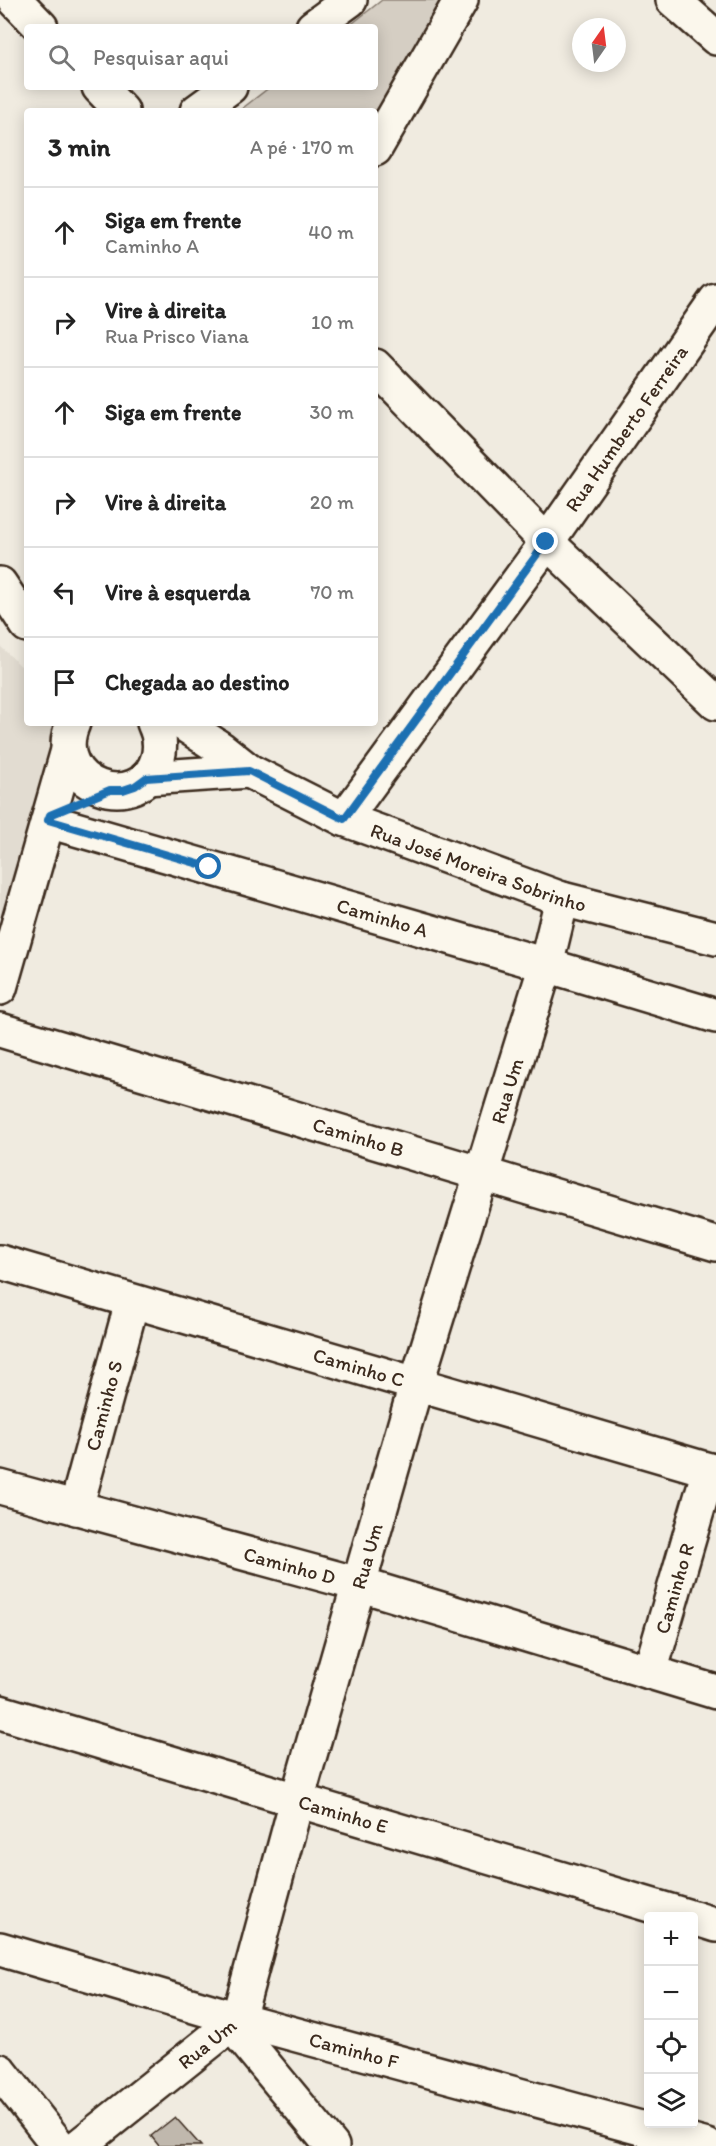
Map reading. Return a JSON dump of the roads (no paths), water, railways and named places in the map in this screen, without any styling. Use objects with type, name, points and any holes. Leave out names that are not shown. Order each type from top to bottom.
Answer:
[{"type":"street","points":[[15,0],[38,24]]},
{"type":"street","points":[[317,24],[350,0]]},
{"type":"street","points":[[378,144],[461,0]]},
{"type":"street","points":[[673,0],[716,38]]},
{"type":"street","points":[[102,90],[119,108]]},
{"type":"street","points":[[201,108],[226,90]]},
{"type":"street","name":"Rua Humberto Ferreira","points":[[344,819],[546,542],[716,300]]},
{"type":"street","points":[[378,369],[546,542],[716,703]]},
{"type":"street","points":[[0,572],[24,593]]},
{"type":"street","points":[[0,584],[24,620]]},
{"type":"street","points":[[71,737],[73,765],[82,778],[95,786],[110,790],[123,790],[135,786],[146,778],[156,764],[160,748],[159,732],[156,726]]},
{"type":"street","name":"Rua José Moreira Sobrinho","points":[[187,726],[249,771],[344,819],[562,899],[716,938]]},
{"type":"street","points":[[0,988],[71,737]]},
{"type":"street","points":[[146,778],[249,771]]},
{"type":"street","points":[[49,818],[110,790]]},
{"type":"street","name":"Caminho A","points":[[49,818],[716,1016]]},
{"type":"street","name":"Rua Um","points":[[79,2146],[235,2022],[358,1584],[416,1385],[546,965],[562,899]]},
{"type":"street","name":"Caminho B","points":[[0,1030],[716,1244]]},
{"type":"street","name":"Caminho C","points":[[0,1262],[713,1471]]},
{"type":"street","name":"Caminho S","points":[[76,1508],[132,1302]]},
{"type":"street","name":"Caminho R","points":[[650,1672],[713,1471]]},
{"type":"street","name":"Caminho D","points":[[0,1487],[358,1584],[716,1692]]},
{"type":"street","name":"Caminho E","points":[[0,1712],[670,1912]]},
{"type":"street","points":[[698,1920],[716,1925]]},
{"type":"street","name":"Caminho F","points":[[0,1949],[235,2022],[707,2146]]},
{"type":"street","points":[[235,2022],[332,2146]]},
{"type":"street","points":[[0,2070],[59,2146]]}]
